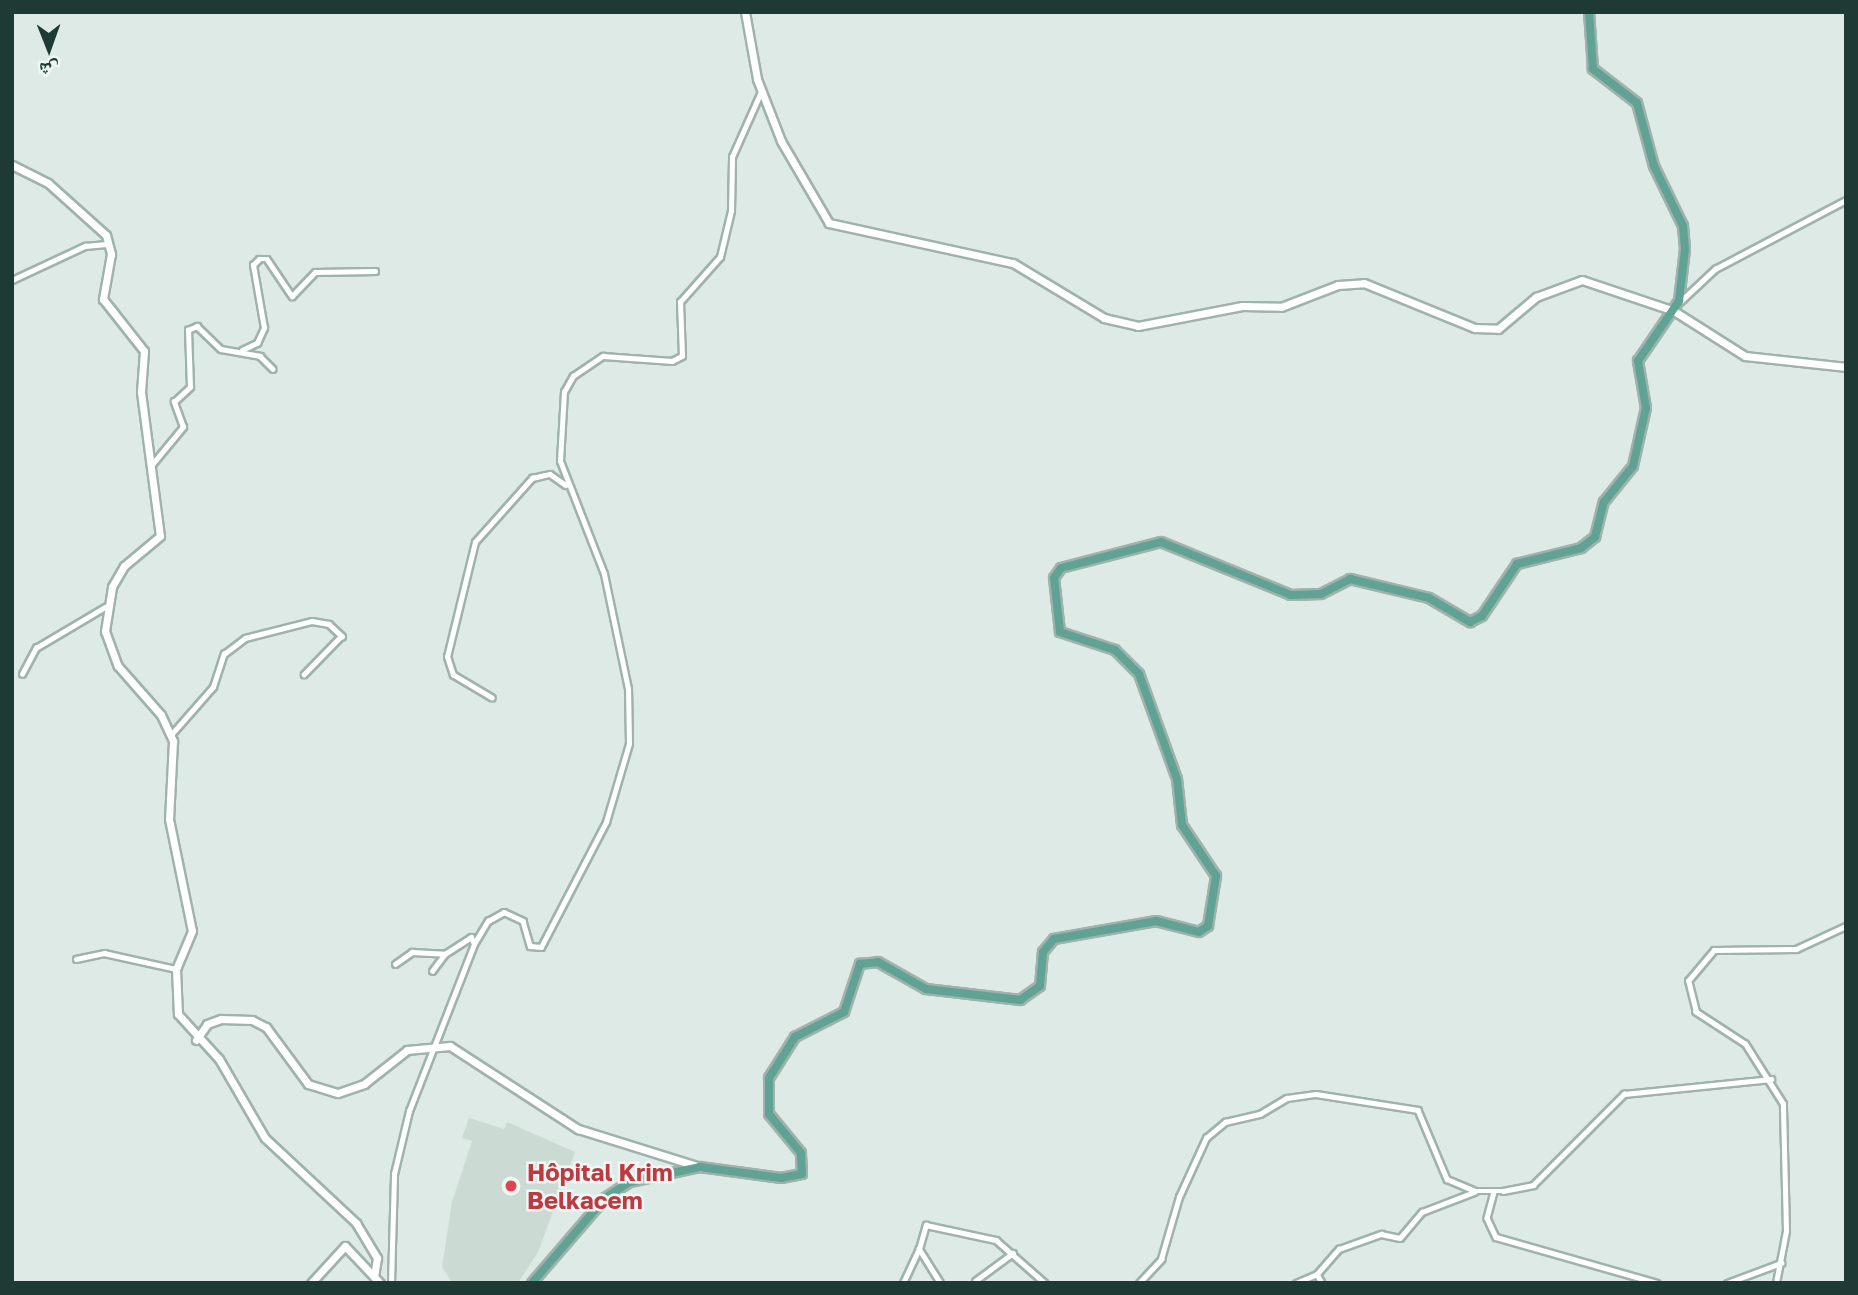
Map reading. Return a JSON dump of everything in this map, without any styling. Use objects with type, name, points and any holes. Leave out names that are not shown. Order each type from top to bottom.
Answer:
[{"type":"main road","points":[[532,1283],[548,1257],[583,1230],[617,1189],[700,1167],[781,1178],[802,1174],[801,1153],[769,1114],[769,1078],[795,1037],[844,1012],[860,964],[878,962],[926,989],[1020,1000],[1040,986],[1043,953],[1055,939],[1156,922],[1199,932],[1208,926],[1216,911],[1216,876],[1182,825],[1177,779],[1139,674],[1115,650],[1060,632],[1054,578],[1061,568],[1161,542],[1291,595],[1321,594],[1350,579],[1429,598],[1461,620],[1476,620],[1517,564],[1581,548],[1595,537],[1604,502],[1633,466],[1646,408],[1641,352],[1675,309],[1683,226],[1650,155],[1637,103],[1593,69],[1589,12]]},
{"type":"street","points":[[744,12],[762,90],[804,188],[829,223],[1013,263],[1104,318],[1138,326],[1242,306],[1280,307],[1338,285],[1364,283],[1475,328],[1498,329],[1536,297],[1582,280],[1675,309],[1745,356],[1846,367]]},
{"type":"street","points":[[391,1283],[394,1174],[433,1045],[474,944],[488,921],[504,912],[523,921],[530,946],[541,947],[606,822],[629,744],[628,688],[604,574],[567,486],[557,430],[573,376],[603,356],[672,361],[682,356],[680,302],[720,257],[731,211],[732,157],[762,90]]},
{"type":"street","points":[[12,164],[92,218],[110,243],[103,299],[144,351],[149,468],[160,536],[124,566],[105,607],[111,653],[170,736],[169,820],[192,931],[176,969],[178,1014],[196,1040],[219,1059],[265,1138],[356,1223],[377,1258],[377,1280]]},
{"type":"street","points":[[1675,309],[1715,269],[1846,200]]},
{"type":"street","points":[[12,280],[85,246],[110,243]]},
{"type":"street","points":[[242,351],[257,343],[264,328],[253,265],[259,259],[267,259],[292,296],[315,272],[375,271]]},
{"type":"street","points":[[149,468],[183,427],[174,402],[190,387],[188,330],[197,326],[221,349],[260,356],[273,369]]},
{"type":"street","points":[[492,698],[453,676],[447,657],[475,542],[532,478],[550,474],[567,486]]},
{"type":"street","points":[[22,674],[36,648],[105,607]]},
{"type":"street","points":[[170,736],[213,687],[224,654],[245,638],[312,621],[329,624],[342,636],[304,675]]},
{"type":"street","points":[[1776,1283],[1782,1263],[1783,1104],[1771,1079],[1745,1044],[1696,1012],[1688,981],[1714,950],[1796,949],[1846,926]]},
{"type":"street","points":[[432,971],[445,954],[471,937],[474,944]]},
{"type":"street","points":[[395,964],[412,952],[445,954]]},
{"type":"street","points":[[76,959],[104,953],[176,969]]},
{"type":"street","points":[[196,1040],[214,1022],[252,1020],[266,1027],[308,1084],[338,1094],[364,1084],[407,1050],[433,1045],[464,1051],[578,1129],[700,1167]]},
{"type":"street","points":[[1296,1283],[1317,1274],[1339,1250],[1381,1234],[1400,1238],[1422,1212],[1475,1191],[1494,1192],[1533,1185],[1624,1094],[1771,1079]]},
{"type":"street","points":[[1139,1283],[1161,1259],[1179,1197],[1206,1138],[1225,1122],[1287,1098],[1316,1094],[1418,1110],[1431,1129],[1439,1170],[1475,1191]]},
{"type":"street","points":[[1494,1192],[1487,1218],[1496,1237],[1657,1283]]},
{"type":"street","points":[[903,1283],[919,1249],[922,1228],[934,1224],[996,1240],[1045,1283]]},
{"type":"street","points":[[311,1283],[345,1246],[377,1280]]},
{"type":"street","points":[[919,1249],[940,1283]]},
{"type":"street","points":[[975,1281],[1013,1253]]},
{"type":"street","points":[[1727,1283],[1782,1263]]},
{"type":"street","points":[[1317,1274],[1322,1283]]},
{"type":"shaded area","name":"Hôpital Krim Belkacem","points":[[469,1118],[504,1129],[507,1122],[575,1152],[538,1252],[518,1283],[452,1283],[442,1267],[452,1202],[472,1141],[462,1138]]},
{"type":"place","name":"Hôpital Krim Belkacem","points":[[511,1186]]}]
